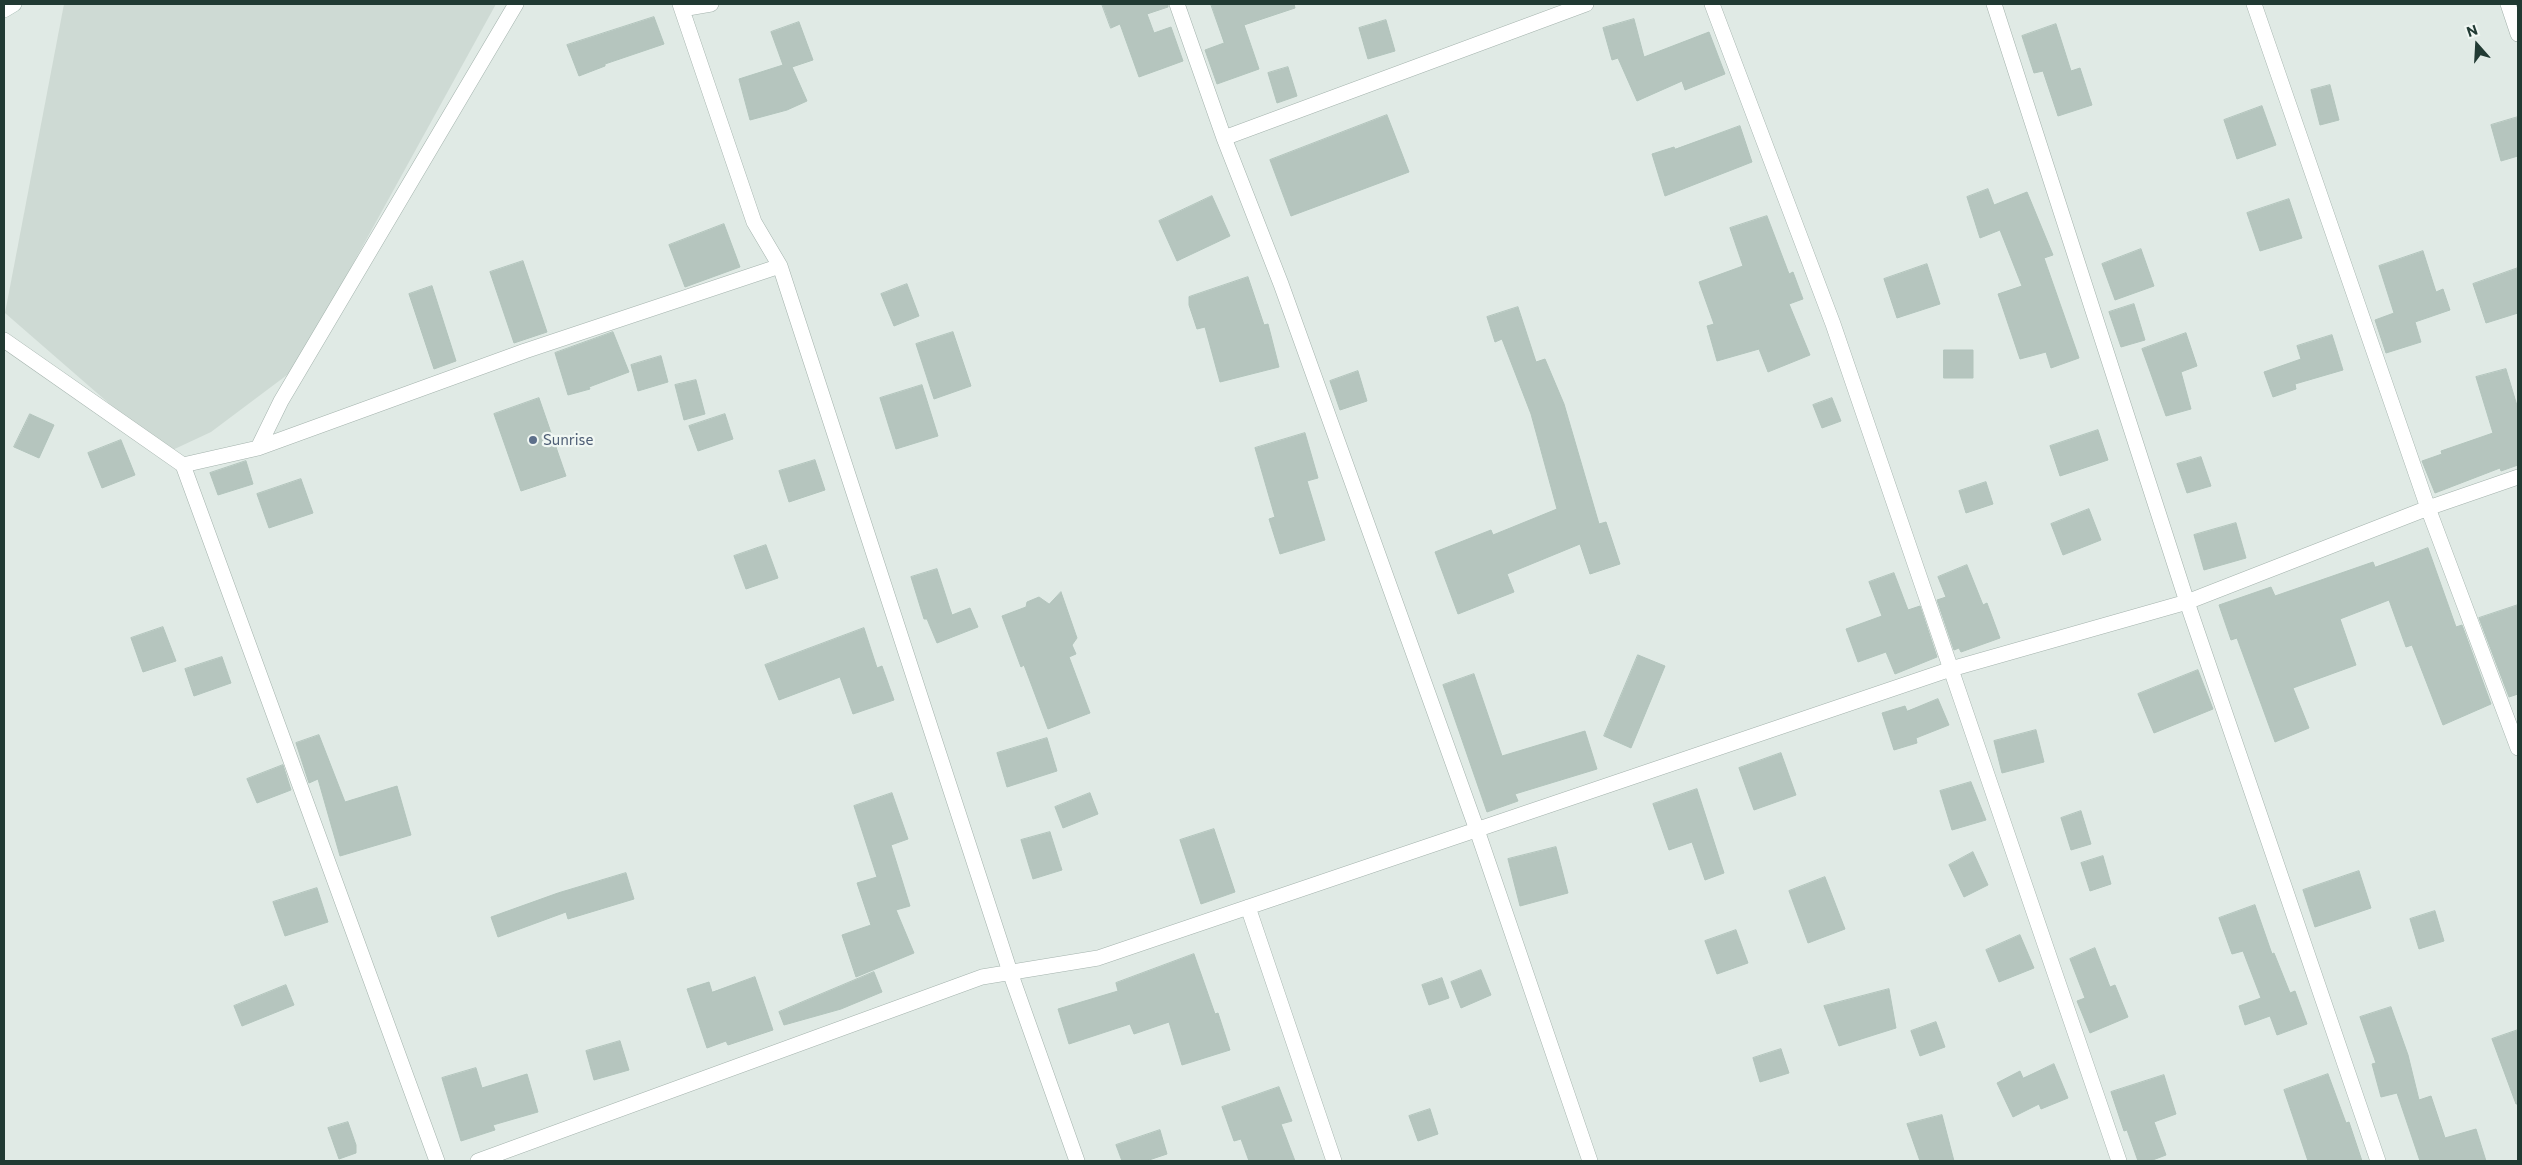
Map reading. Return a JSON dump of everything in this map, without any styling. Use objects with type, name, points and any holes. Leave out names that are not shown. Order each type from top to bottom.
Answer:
[{"type":"street","points":[[4,10],[14,4]]},
{"type":"street","points":[[258,448],[281,401],[516,4]]},
{"type":"street","points":[[711,4],[681,6],[754,222],[780,266],[1010,972],[1077,1161]]},
{"type":"street","points":[[1177,4],[1224,138],[1281,284],[1477,830],[1590,1161]]},
{"type":"street","points":[[1224,138],[1586,4]]},
{"type":"street","points":[[1712,4],[1833,324],[2119,1161]]},
{"type":"street","points":[[1994,4],[2187,602],[2378,1161]]},
{"type":"street","points":[[2254,4],[2428,508],[2518,748]]},
{"type":"street","points":[[2508,4],[2518,34]]},
{"type":"street","points":[[183,465],[258,448],[525,351],[780,266]]},
{"type":"street","points":[[4,340],[183,465],[437,1161]]},
{"type":"street","points":[[478,1161],[982,976],[1098,958],[1951,669],[2187,602],[2428,508],[2518,478]]},
{"type":"street","points":[[1248,907],[1334,1161]]},
{"type":"shaded area","points":[[64,4],[496,4],[295,369],[211,432],[166,453],[5,313]]},
{"type":"building","points":[[1102,4],[1168,4],[1168,7],[1147,14],[1154,33],[1171,27],[1183,61],[1139,77],[1120,24],[1111,28]]},
{"type":"building","points":[[1211,4],[1294,4],[1295,8],[1244,25],[1259,69],[1217,84],[1205,50],[1224,43]]},
{"type":"building","points":[[654,17],[664,44],[605,64],[605,66],[579,76],[567,45]]},
{"type":"building","points":[[1634,19],[1644,57],[1709,32],[1725,74],[1685,90],[1682,81],[1637,101],[1618,58],[1612,60],[1603,28]]},
{"type":"building","points":[[1386,20],[1395,51],[1368,59],[1359,28]]},
{"type":"building","points":[[799,22],[813,60],[792,67],[807,101],[787,110],[750,120],[739,79],[783,65],[771,32]]},
{"type":"building","points":[[2056,24],[2071,71],[2080,68],[2092,105],[2058,116],[2043,71],[2034,73],[2022,36]]},
{"type":"building","points":[[1288,67],[1297,96],[1277,103],[1268,73]]},
{"type":"building","points":[[2330,85],[2339,120],[2320,125],[2311,90]]},
{"type":"building","points":[[2262,106],[2276,145],[2237,159],[2224,120]]},
{"type":"building","points":[[1387,115],[1409,172],[1291,216],[1270,160]]},
{"type":"building","points":[[2518,117],[2518,156],[2501,161],[2491,125]]},
{"type":"building","points":[[1740,126],[1752,162],[1665,196],[1652,154],[1674,147],[1675,149]]},
{"type":"building","points":[[1988,189],[1994,205],[2027,192],[2053,255],[2044,258],[2079,358],[2051,368],[2046,352],[2020,359],[1998,294],[2022,286],[2000,230],[1980,238],[1967,197]]},
{"type":"building","points":[[1212,196],[1230,236],[1177,261],[1159,221]]},
{"type":"building","points":[[2289,199],[2302,238],[2260,251],[2247,213]]},
{"type":"building","points":[[1767,216],[1789,274],[1793,272],[1803,299],[1789,304],[1810,355],[1768,372],[1759,349],[1717,361],[1707,326],[1714,324],[1699,282],[1743,266],[1730,228]]},
{"type":"building","points":[[724,224],[740,267],[685,287],[669,245]]},
{"type":"building","points":[[2141,249],[2154,286],[2115,300],[2102,264]]},
{"type":"building","points":[[2423,251],[2436,292],[2443,289],[2450,310],[2415,322],[2421,342],[2386,353],[2375,320],[2394,313],[2379,266]]},
{"type":"building","points":[[523,261],[547,332],[514,343],[490,272]]},
{"type":"building","points":[[1927,264],[1940,304],[1897,318],[1884,279]]},
{"type":"building","points":[[2518,268],[2518,313],[2486,323],[2473,284]]},
{"type":"building","points":[[1248,277],[1264,325],[1268,324],[1279,367],[1220,382],[1205,327],[1197,329],[1189,305],[1189,297]]},
{"type":"building","points":[[907,284],[919,316],[894,326],[881,294]]},
{"type":"building","points":[[432,286],[456,361],[434,369],[409,294]]},
{"type":"building","points":[[2134,304],[2145,340],[2121,347],[2109,312]]},
{"type":"building","points":[[1518,307],[1536,362],[1545,359],[1564,404],[1599,524],[1606,522],[1620,564],[1590,574],[1580,544],[1507,574],[1514,592],[1458,614],[1435,552],[1491,530],[1493,535],[1557,509],[1531,414],[1502,339],[1495,342],[1487,317]]},
{"type":"building","points":[[613,332],[629,372],[589,387],[590,389],[568,395],[555,353]]},
{"type":"building","points":[[953,332],[971,386],[934,399],[916,344]]},
{"type":"building","points":[[2186,333],[2197,366],[2181,372],[2191,409],[2166,416],[2142,349]]},
{"type":"building","points":[[2332,335],[2343,370],[2295,384],[2296,389],[2273,397],[2264,372],[2301,359],[2297,346]]},
{"type":"building","points":[[1944,350],[1973,350],[1973,378],[1944,378]]},
{"type":"building","points":[[661,356],[668,382],[638,391],[631,365]]},
{"type":"building","points":[[2506,369],[2518,409],[2518,465],[2501,471],[2500,468],[2435,493],[2422,461],[2442,454],[2441,451],[2493,433],[2476,377]]},
{"type":"building","points":[[1358,371],[1367,401],[1340,410],[1330,381]]},
{"type":"building","points":[[696,380],[705,414],[684,420],[675,385]]},
{"type":"building","points":[[922,385],[938,436],[896,449],[880,398]]},
{"type":"building","points":[[539,398],[566,476],[521,491],[494,414]]},
{"type":"building","points":[[1832,398],[1841,421],[1822,428],[1813,405]]},
{"type":"building","points":[[30,414],[54,425],[39,458],[14,447]]},
{"type":"building","points":[[725,414],[733,439],[698,451],[689,426]]},
{"type":"building","points":[[2098,430],[2108,460],[2060,476],[2050,446]]},
{"type":"building","points":[[1305,433],[1318,478],[1307,481],[1325,540],[1280,554],[1269,519],[1275,517],[1255,448]]},
{"type":"building","points":[[121,440],[135,475],[102,488],[88,453]]},
{"type":"building","points":[[2201,457],[2211,486],[2187,493],[2177,464]]},
{"type":"building","points":[[815,460],[825,490],[789,502],[779,471]]},
{"type":"building","points":[[246,461],[253,484],[218,495],[210,473]]},
{"type":"building","points":[[301,479],[313,513],[269,528],[257,494]]},
{"type":"building","points":[[1986,482],[1993,504],[1966,513],[1959,491]]},
{"type":"building","points":[[2089,509],[2101,540],[2063,555],[2051,524]]},
{"type":"building","points":[[2236,523],[2246,558],[2204,570],[2194,535]]},
{"type":"building","points":[[766,545],[778,578],[746,589],[734,556]]},
{"type":"building","points":[[2428,548],[2456,627],[2462,625],[2491,704],[2443,725],[2412,645],[2406,647],[2389,600],[2340,619],[2356,665],[2293,688],[2309,728],[2275,742],[2237,638],[2231,640],[2219,605],[2271,587],[2275,596],[2373,562],[2375,567]]},
{"type":"building","points":[[1967,565],[1983,605],[1987,603],[2000,638],[1961,652],[1959,648],[1954,650],[1937,600],[1946,597],[1938,577]]},
{"type":"building","points":[[937,569],[952,615],[970,608],[978,627],[937,643],[927,619],[924,619],[911,577]]},
{"type":"building","points":[[1894,573],[1908,610],[1920,606],[1937,657],[1895,674],[1886,652],[1858,662],[1846,629],[1882,616],[1869,582]]},
{"type":"building","points":[[1061,592],[1077,638],[1072,645],[1076,654],[1069,657],[1090,713],[1048,729],[1024,665],[1021,667],[1002,616],[1026,607],[1027,602],[1039,597],[1049,604]]},
{"type":"building","points":[[2518,605],[2518,694],[2509,697],[2479,618]]},
{"type":"building","points":[[163,627],[176,661],[143,672],[131,638]]},
{"type":"building","points":[[864,628],[877,668],[882,666],[894,700],[853,714],[840,677],[779,700],[765,665]]},
{"type":"building","points":[[1638,655],[1665,666],[1631,748],[1604,736]]},
{"type":"building","points":[[222,657],[231,683],[194,696],[185,669]]},
{"type":"building","points":[[2198,670],[2213,709],[2154,733],[2138,694]]},
{"type":"building","points":[[1474,674],[1502,756],[1585,731],[1597,769],[1515,794],[1518,801],[1487,812],[1443,685]]},
{"type":"building","points":[[1938,699],[1949,725],[1916,738],[1917,743],[1894,750],[1882,713],[1905,706],[1907,711]]},
{"type":"building","points":[[2036,730],[2044,762],[2002,773],[1994,741]]},
{"type":"building","points":[[319,735],[345,802],[397,786],[411,835],[340,856],[318,779],[309,783],[296,743]]},
{"type":"building","points":[[1047,738],[1057,771],[1007,787],[997,753]]},
{"type":"building","points":[[1781,753],[1796,795],[1754,810],[1739,768]]},
{"type":"building","points":[[283,765],[291,790],[257,803],[247,779]]},
{"type":"building","points":[[1971,782],[1986,820],[1952,830],[1940,791]]},
{"type":"building","points":[[1697,789],[1724,873],[1705,880],[1692,842],[1669,850],[1653,804]]},
{"type":"building","points":[[892,793],[908,839],[891,845],[910,906],[896,910],[914,953],[856,977],[842,935],[871,925],[857,883],[877,877],[854,806]]},
{"type":"building","points":[[1090,793],[1098,814],[1063,828],[1055,807]]},
{"type":"building","points":[[2081,811],[2091,844],[2071,850],[2061,818]]},
{"type":"building","points":[[1214,829],[1235,892],[1201,904],[1180,840]]},
{"type":"building","points":[[1050,832],[1062,870],[1033,879],[1021,840]]},
{"type":"building","points":[[1556,847],[1568,893],[1520,906],[1508,859]]},
{"type":"building","points":[[1973,852],[1988,885],[1964,897],[1949,865]]},
{"type":"building","points":[[2103,856],[2111,884],[2090,891],[2081,863]]},
{"type":"building","points":[[2359,871],[2371,908],[2315,927],[2303,890]]},
{"type":"building","points":[[626,873],[634,899],[568,919],[566,912],[498,937],[491,917],[558,893]]},
{"type":"building","points":[[1825,877],[1845,929],[1808,943],[1789,891]]},
{"type":"building","points":[[317,888],[328,922],[285,936],[273,902]]},
{"type":"building","points":[[2255,905],[2272,954],[2274,953],[2290,993],[2295,991],[2307,1024],[2277,1035],[2270,1016],[2245,1025],[2239,1006],[2261,998],[2243,951],[2232,954],[2219,918]]},
{"type":"building","points":[[2435,911],[2444,941],[2419,949],[2410,919]]},
{"type":"building","points":[[1736,930],[1748,963],[1717,974],[1705,941]]},
{"type":"building","points":[[2020,935],[2034,968],[1999,982],[1986,950]]},
{"type":"building","points":[[2095,948],[2110,987],[2115,985],[2128,1017],[2090,1033],[2077,1001],[2085,998],[2070,959]]},
{"type":"building","points":[[1194,954],[1215,1014],[1218,1013],[1230,1050],[1182,1065],[1169,1022],[1134,1034],[1130,1024],[1069,1044],[1058,1009],[1118,991],[1116,983]]},
{"type":"building","points":[[1481,970],[1491,995],[1461,1008],[1451,982]]},
{"type":"building","points":[[874,972],[882,992],[841,1009],[784,1025],[779,1012]]},
{"type":"building","points":[[755,977],[773,1030],[728,1045],[726,1041],[707,1048],[687,989],[709,982],[712,992]]},
{"type":"building","points":[[1442,978],[1449,998],[1429,1005],[1422,985]]},
{"type":"building","points":[[286,985],[294,1005],[242,1026],[234,1006]]},
{"type":"building","points":[[1889,989],[1896,1028],[1839,1046],[1824,1006]]},
{"type":"building","points":[[2391,1007],[2408,1055],[2419,1100],[2431,1096],[2445,1138],[2476,1129],[2486,1161],[2420,1161],[2397,1093],[2381,1097],[2372,1064],[2376,1063],[2360,1017]]},
{"type":"building","points":[[1936,1022],[1945,1047],[1920,1056],[1911,1031]]},
{"type":"building","points":[[2518,1030],[2518,1104],[2516,1104],[2492,1039]]},
{"type":"building","points":[[620,1041],[629,1070],[594,1080],[586,1051]]},
{"type":"building","points":[[1781,1049],[1789,1073],[1760,1082],[1753,1058]]},
{"type":"building","points":[[2054,1064],[2068,1098],[2041,1109],[2039,1104],[2013,1117],[1997,1083],[2020,1071],[2023,1078]]},
{"type":"building","points":[[476,1068],[482,1088],[527,1074],[538,1112],[493,1125],[495,1130],[461,1141],[442,1078]]},
{"type":"building","points":[[2328,1074],[2346,1123],[2349,1122],[2362,1161],[2308,1161],[2284,1090]]},
{"type":"building","points":[[2164,1075],[2176,1114],[2154,1122],[2166,1155],[2150,1161],[2138,1161],[2127,1130],[2124,1131],[2111,1092]]},
{"type":"building","points":[[1279,1087],[1292,1121],[1281,1124],[1295,1161],[1249,1161],[1241,1139],[1234,1141],[1222,1107]]},
{"type":"building","points":[[1430,1109],[1438,1134],[1418,1141],[1409,1116]]},
{"type":"building","points":[[1942,1115],[1954,1161],[1920,1161],[1907,1124]]},
{"type":"building","points":[[348,1122],[356,1145],[356,1153],[339,1159],[328,1128]]},
{"type":"building","points":[[1160,1130],[1167,1154],[1146,1161],[1122,1161],[1116,1145]]},
{"type":"place","name":"Sunrise","points":[[533,440]]}]
